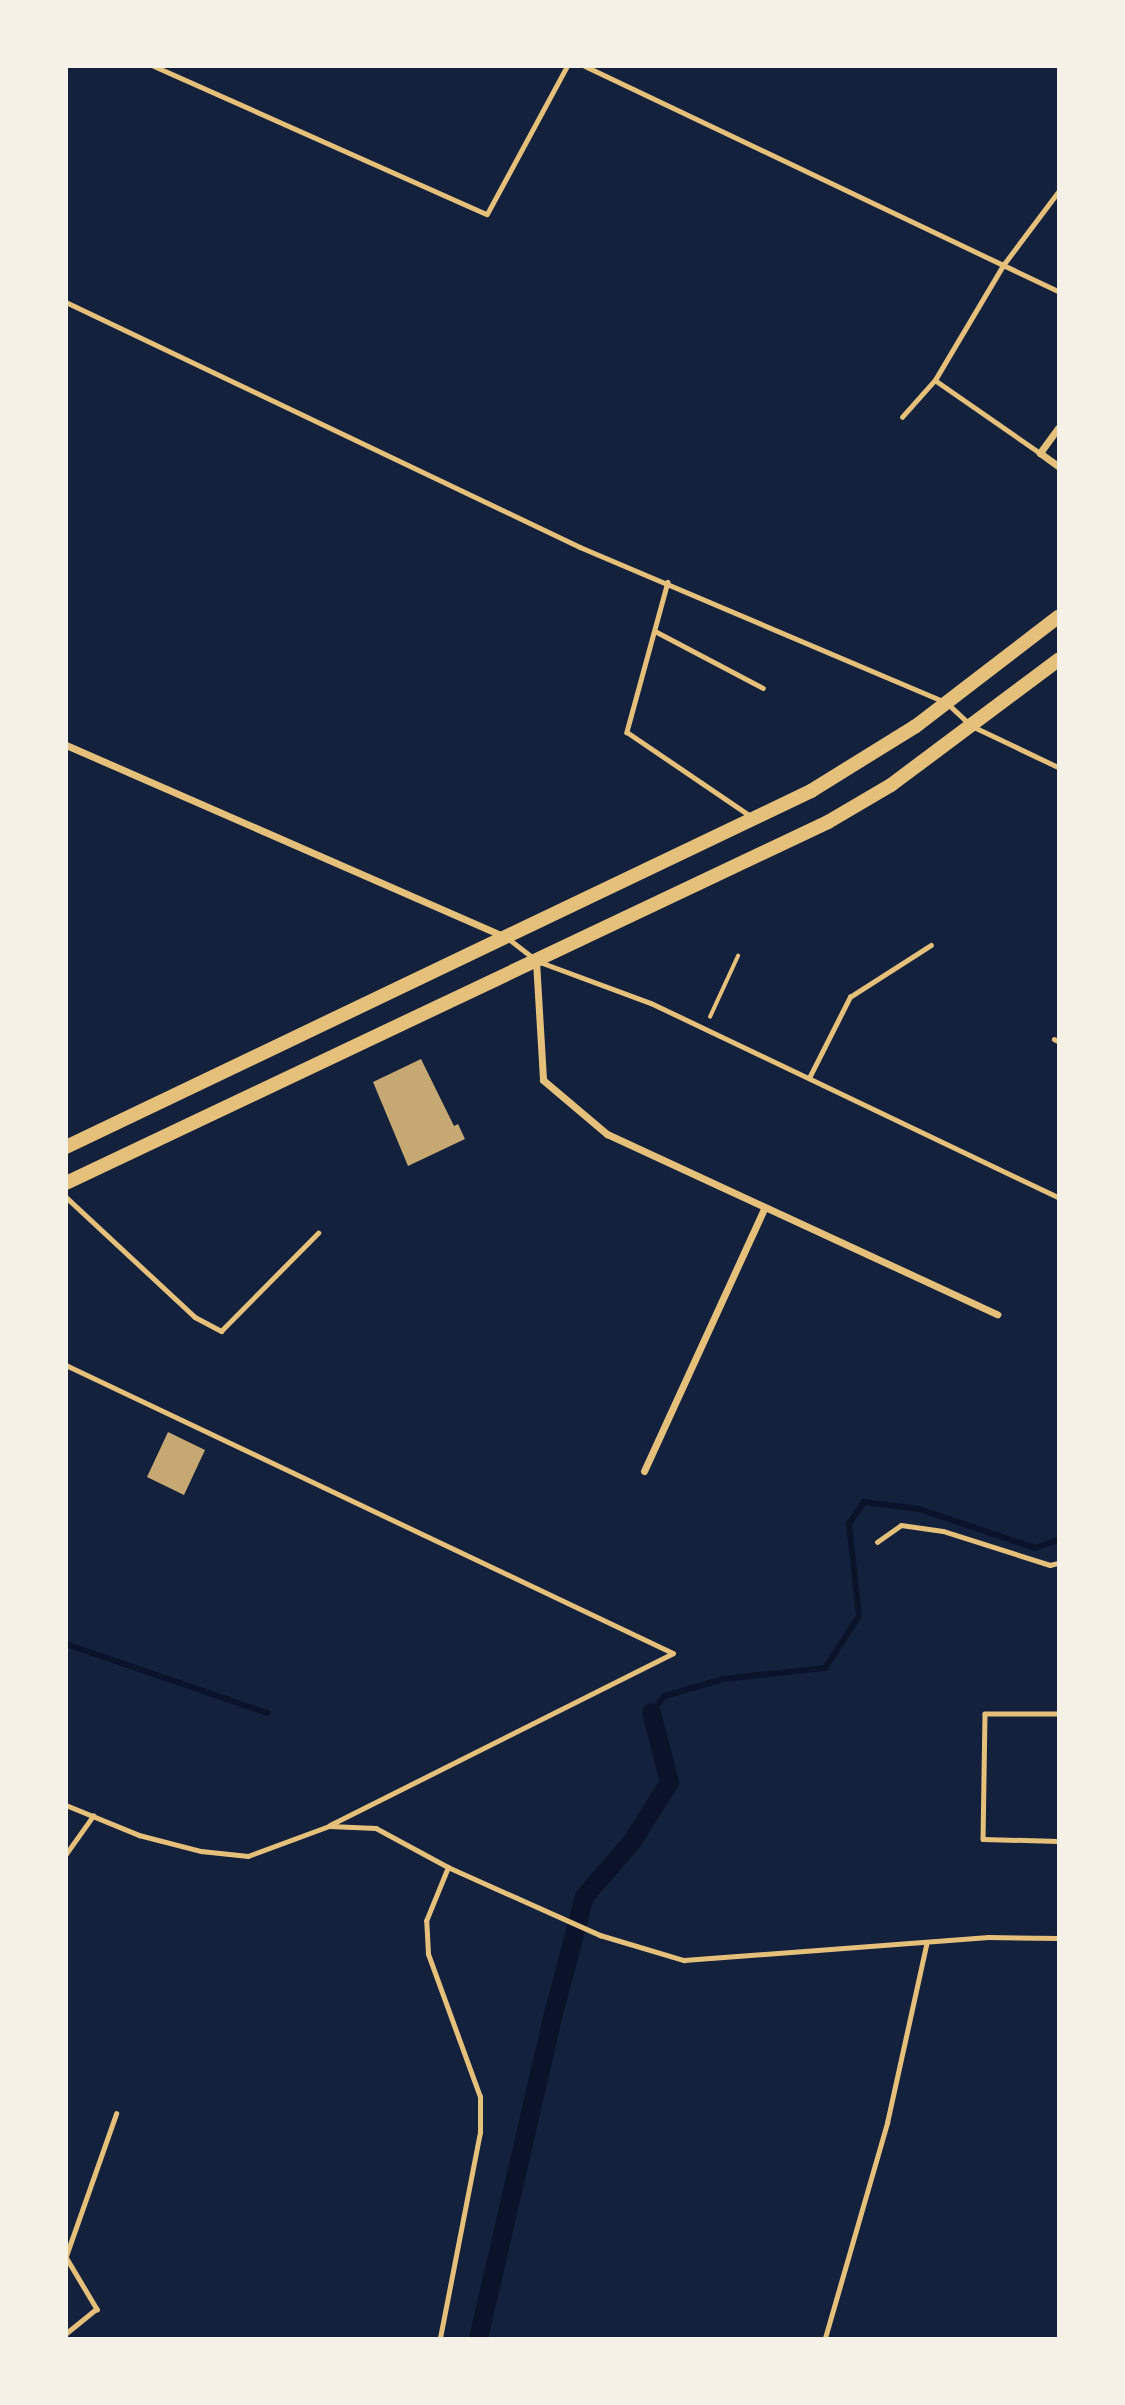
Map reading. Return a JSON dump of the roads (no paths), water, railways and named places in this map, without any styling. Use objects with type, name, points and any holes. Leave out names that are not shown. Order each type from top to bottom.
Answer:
[{"type":"main road","points":[[66,1147],[757,820],[873,755],[1059,617]]},
{"type":"main road","points":[[66,1183],[828,822],[891,785],[1059,660]]},
{"type":"street","points":[[1059,428],[1040,453],[1059,466]]},
{"type":"street","points":[[66,745],[507,938]]},
{"type":"street","points":[[536,961],[543,1080],[607,1134],[997,1314]]},
{"type":"street","points":[[644,1471],[765,1207]]},
{"type":"lane","points":[[154,66],[487,214],[567,66]]},
{"type":"lane","points":[[585,66],[1059,292]]},
{"type":"lane","points":[[902,416],[935,380],[1004,264],[1059,192]]},
{"type":"lane","points":[[66,302],[580,547],[946,702],[972,726],[1059,767]]},
{"type":"lane","points":[[935,380],[1040,453]]},
{"type":"lane","points":[[668,582],[627,732],[757,820]]},
{"type":"lane","points":[[655,630],[763,688]]},
{"type":"lane","points":[[507,938],[536,961],[651,1003],[1059,1197]]},
{"type":"lane","points":[[809,1078],[850,997],[931,946]]},
{"type":"lane","points":[[66,1196],[195,1318],[221,1331],[318,1233]]},
{"type":"lane","points":[[66,1365],[673,1653],[329,1826],[248,1856],[189,1848],[66,1805]]},
{"type":"lane","points":[[877,1542],[901,1525],[943,1531],[1050,1565],[1059,1563]]},
{"type":"lane","points":[[1059,1714],[985,1714],[983,1839],[1059,1841]]},
{"type":"lane","points":[[66,1854],[93,1816]]},
{"type":"lane","points":[[329,1826],[376,1828],[448,1867],[600,1935],[684,1959],[926,1945],[988,1937],[1059,1938]]},
{"type":"lane","points":[[440,2339],[480,2133],[480,2096],[428,1954],[426,1921],[448,1867]]},
{"type":"lane","points":[[825,2339],[887,2123],[926,1945]]},
{"type":"lane","points":[[66,2334],[97,2309],[66,2257],[116,2114]]},
{"type":"waterway","points":[[651,1712],[665,1696],[723,1679],[825,1668],[859,1616],[849,1524],[864,1502],[919,1509],[1035,1548],[1058,1540]]},
{"type":"waterway","points":[[66,1644],[268,1713]]},
{"type":"waterway","points":[[478,2338],[551,2021],[584,1896],[631,1842],[669,1782],[651,1712]]}]
